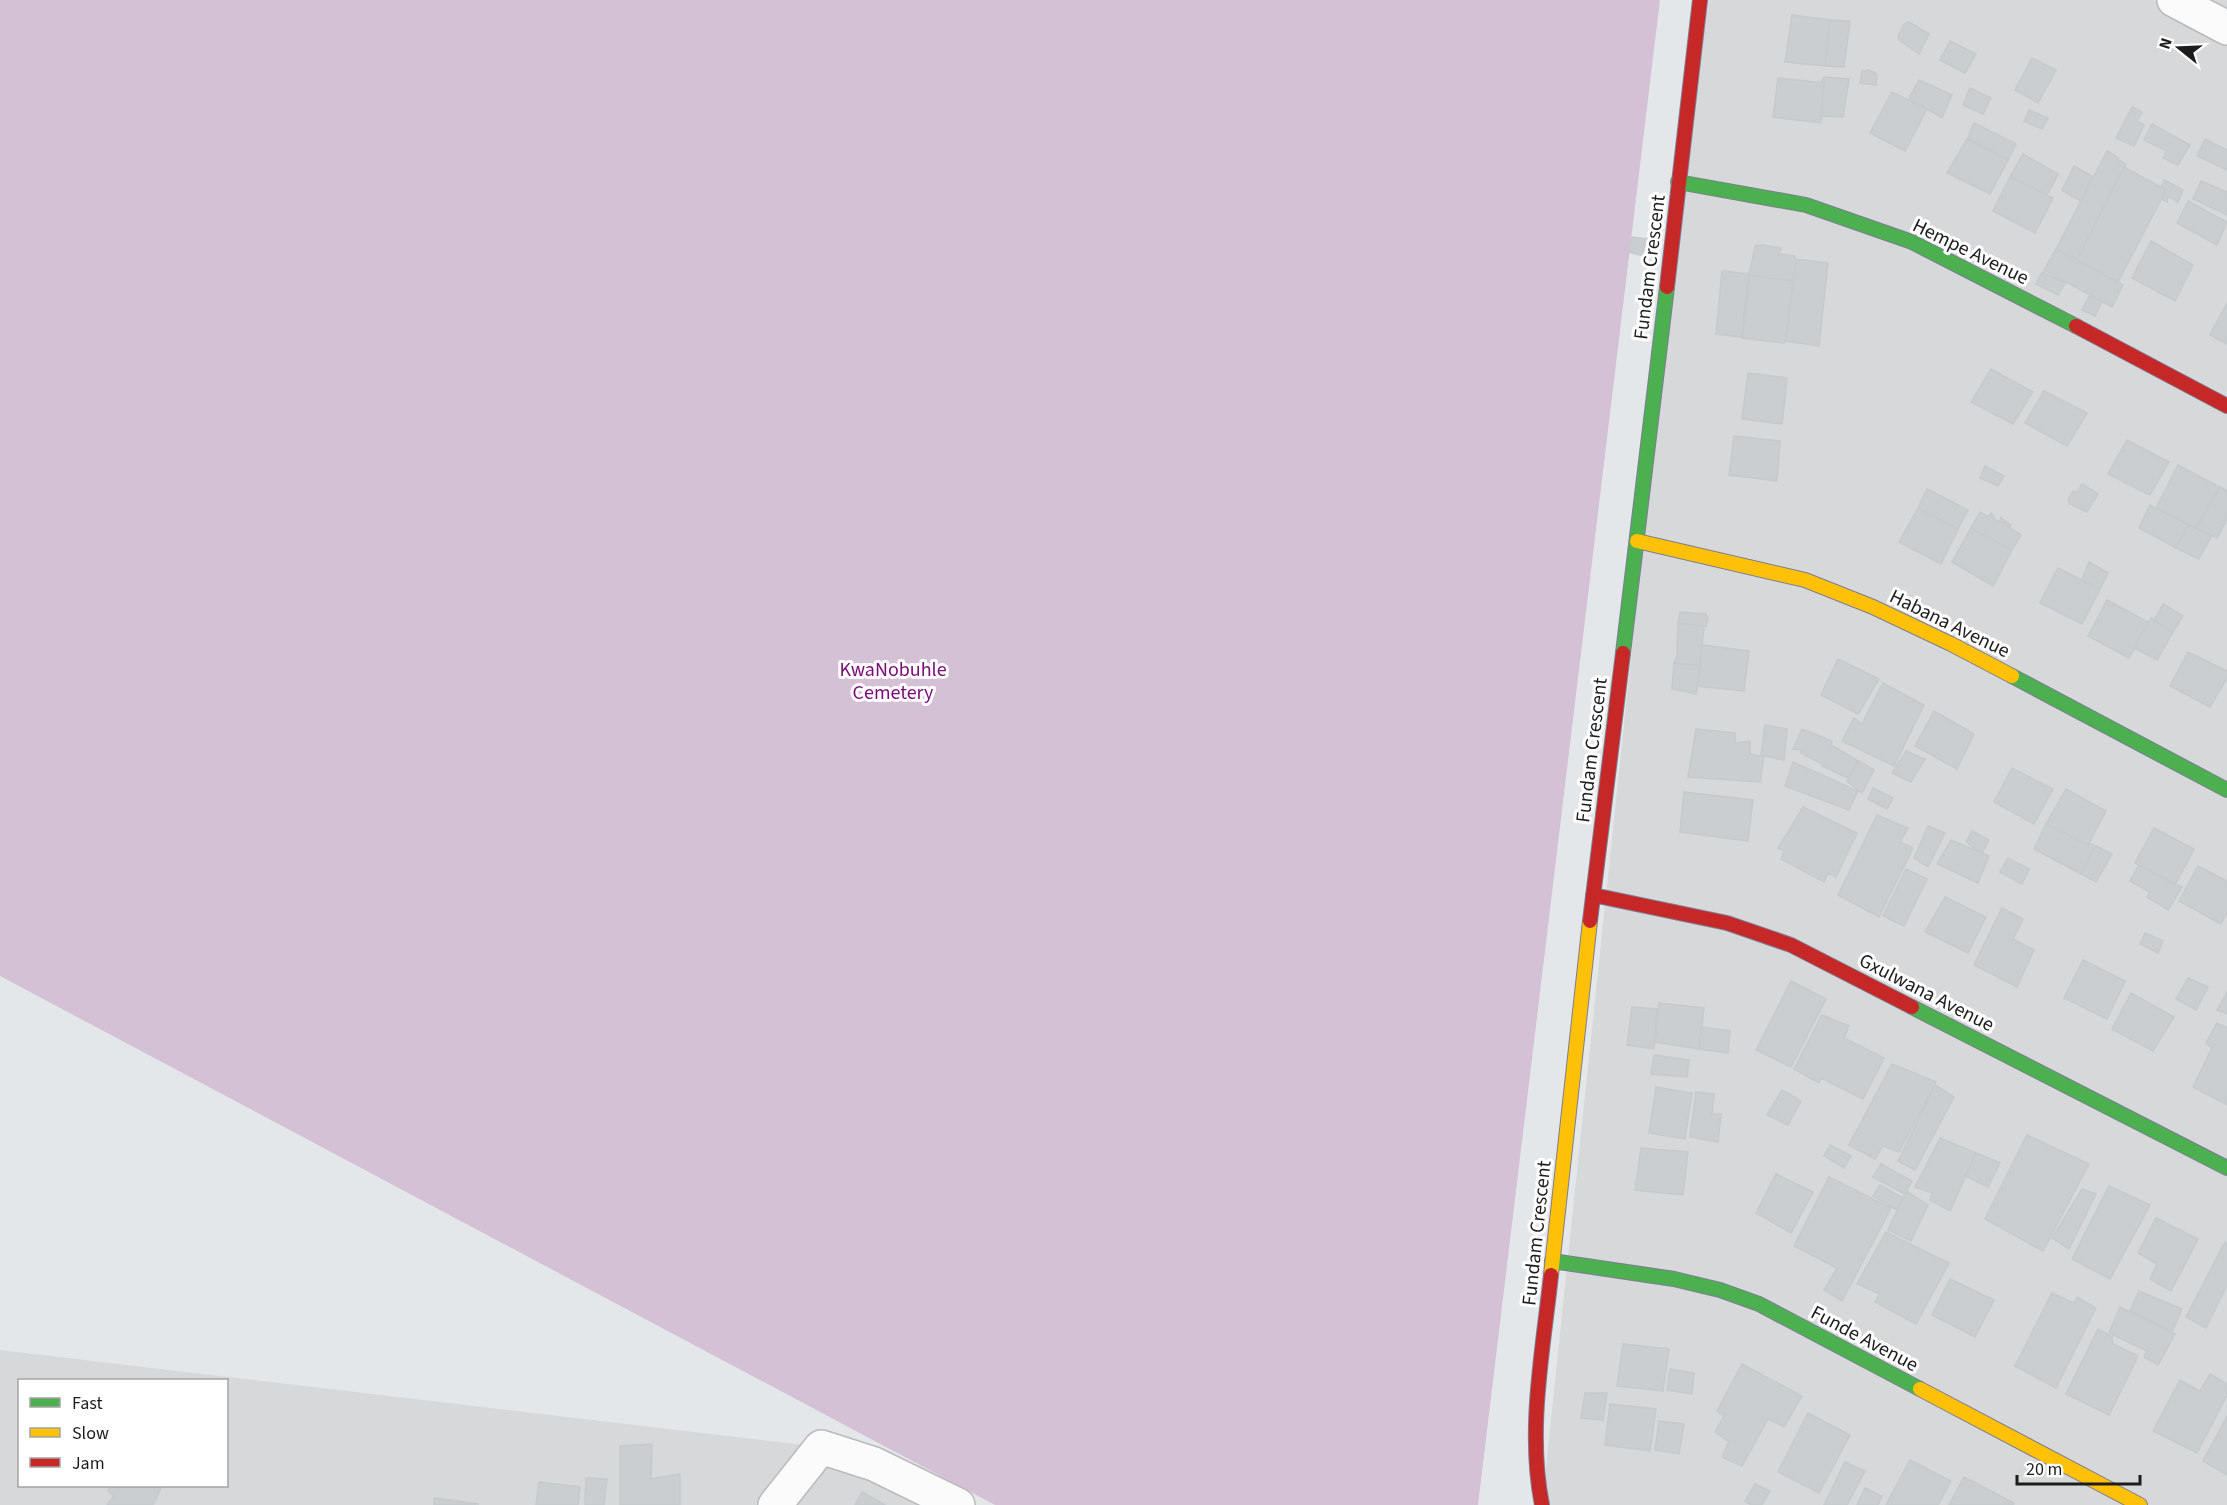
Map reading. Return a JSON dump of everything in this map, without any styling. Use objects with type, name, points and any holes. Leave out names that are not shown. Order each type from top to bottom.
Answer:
[{"type":"street","name":"Fundam Crescent","points":[[1542,1505],[1539,1494],[1537,1458],[1538,1392],[1593,896],[1700,0]]},
{"type":"street","points":[[2174,0],[2227,28]]},
{"type":"street","name":"Hempe Avenue","points":[[1678,182],[1806,205],[1912,242],[1964,267],[2227,406]]},
{"type":"street","name":"Habana Avenue","points":[[1637,541],[1805,580],[1872,607],[1951,644],[2227,790]]},
{"type":"street","name":"Gxulwana Avenue","points":[[1593,896],[1727,923],[1791,945],[2227,1168]]},
{"type":"street","name":"Funde Avenue","points":[[1552,1261],[1674,1279],[1720,1290],[1758,1304],[2139,1505]]},
{"type":"street","points":[[775,1505],[821,1447],[874,1464],[958,1505]]},
{"type":"shaded area","points":[[1700,0],[2227,0],[2227,1505],[1542,1505]]},
{"type":"shaded area","points":[[0,1350],[821,1447],[937,1505],[0,1505]]},
{"type":"green space","name":"KwaNobuhle Cemetery","points":[[0,0],[1660,0],[1478,1505],[995,1505],[0,976]]},
{"type":"building","points":[[1792,15],[1830,20],[1825,66],[1785,62]]},
{"type":"building","points":[[1830,20],[1850,21],[1844,67],[1825,66]]},
{"type":"building","points":[[1909,22],[1929,34],[1919,54],[1899,40],[1898,36],[1904,24]]},
{"type":"building","points":[[1950,41],[1976,54],[1965,73],[1940,60]]},
{"type":"building","points":[[2032,58],[2056,70],[2038,103],[2015,90]]},
{"type":"building","points":[[1869,70],[1877,74],[1876,85],[1860,83],[1862,71]]},
{"type":"building","points":[[1824,77],[1849,79],[1843,117],[1821,116],[1824,83],[1821,83]]},
{"type":"building","points":[[1778,78],[1824,83],[1821,123],[1773,117]]},
{"type":"building","points":[[1919,80],[1952,95],[1942,118],[1909,98]]},
{"type":"building","points":[[1970,88],[1991,98],[1983,114],[1963,105]]},
{"type":"building","points":[[1892,92],[1927,109],[1905,151],[1870,133]]},
{"type":"building","points":[[2132,107],[2142,112],[2137,121],[2144,125],[2134,146],[2116,138]]},
{"type":"building","points":[[2029,110],[2048,118],[2042,129],[2024,121]]},
{"type":"building","points":[[1974,123],[2016,144],[2008,160],[1968,138]]},
{"type":"building","points":[[2152,124],[2190,145],[2178,165],[2163,158],[2167,151],[2144,140]]},
{"type":"building","points":[[1967,139],[2008,160],[1990,194],[1947,173]]},
{"type":"building","points":[[2205,139],[2227,150],[2227,170],[2197,156]]},
{"type":"building","points":[[2107,151],[2126,164],[2077,260],[2056,249]]},
{"type":"building","points":[[2023,154],[2058,174],[2047,195],[2010,177]]},
{"type":"building","points":[[2074,166],[2093,177],[2080,201],[2062,190]]},
{"type":"building","points":[[2124,167],[2166,190],[2118,282],[2077,260]]},
{"type":"building","points":[[2010,177],[2053,198],[2035,233],[1993,211]]},
{"type":"building","points":[[2164,180],[2183,190],[2178,202],[2168,196],[2167,202],[2162,199],[2166,190],[2161,188]]},
{"type":"building","points":[[2201,181],[2227,192],[2227,215],[2193,199]]},
{"type":"building","points":[[2188,201],[2227,222],[2217,245],[2177,223]]},
{"type":"building","points":[[1632,237],[1647,239],[1647,250],[1643,250],[1643,256],[1629,252]]},
{"type":"building","points":[[2151,241],[2193,265],[2175,301],[2132,278]]},
{"type":"building","points":[[1755,246],[1781,248],[1779,254],[1794,256],[1796,259],[1793,281],[1749,275]]},
{"type":"building","points":[[2056,249],[2123,285],[2112,307],[2044,270]]},
{"type":"building","points":[[1796,259],[1828,263],[1819,346],[1786,341]]},
{"type":"building","points":[[1722,271],[1749,274],[1741,337],[1716,334]]},
{"type":"building","points":[[2042,272],[2065,283],[2058,295],[2036,284]]},
{"type":"building","points":[[1750,275],[1793,281],[1785,343],[1742,338]]},
{"type":"building","points":[[2090,295],[2102,301],[2095,316],[2082,310]]},
{"type":"building","points":[[2227,303],[2227,344],[2210,335]]},
{"type":"building","points":[[1991,369],[2033,392],[2013,424],[1971,402]]},
{"type":"building","points":[[1748,373],[1787,378],[1782,424],[1742,419]]},
{"type":"building","points":[[2044,391],[2087,413],[2067,446],[2025,423]]},
{"type":"building","points":[[1734,436],[1780,441],[1777,481],[1729,475]]},
{"type":"building","points":[[2127,440],[2169,462],[2150,495],[2108,474]]},
{"type":"building","points":[[2178,465],[2220,487],[2196,528],[2156,508]]},
{"type":"building","points":[[1985,466],[2004,476],[1998,486],[1980,478]]},
{"type":"building","points":[[2082,484],[2098,494],[2087,512],[2070,504],[2068,500],[2073,491],[2077,492]]},
{"type":"building","points":[[2220,487],[2227,491],[2227,519],[2217,538],[2195,528]]},
{"type":"building","points":[[1927,489],[1968,510],[1958,529],[1918,508]]},
{"type":"building","points":[[2150,505],[2188,525],[2176,548],[2139,528]]},
{"type":"building","points":[[1918,508],[1958,529],[1941,564],[1899,542]]},
{"type":"building","points":[[1980,512],[1988,517],[1991,513],[1994,516],[1992,518],[2000,522],[2001,518],[2021,535],[2012,550],[1971,528]]},
{"type":"building","points":[[2188,525],[2212,535],[2199,559],[2176,548]]},
{"type":"building","points":[[1971,528],[2012,550],[1993,586],[1952,562]]},
{"type":"building","points":[[2089,562],[2108,573],[2100,589],[2082,580]]},
{"type":"building","points":[[2058,568],[2100,589],[2082,624],[2040,603]]},
{"type":"building","points":[[2107,600],[2148,622],[2129,658],[2088,636]]},
{"type":"building","points":[[2163,604],[2183,616],[2173,632],[2154,621]]},
{"type":"building","points":[[1680,612],[1706,614],[1708,618],[1706,626],[1678,623]]},
{"type":"building","points":[[2151,618],[2173,632],[2157,660],[2134,648]]},
{"type":"building","points":[[1678,623],[1704,626],[1700,666],[1674,663],[1677,656]]},
{"type":"building","points":[[1702,645],[1749,651],[1744,691],[1697,686]]},
{"type":"building","points":[[2188,652],[2227,671],[2227,678],[2210,707],[2170,686]]},
{"type":"building","points":[[1838,659],[1879,679],[1858,714],[1821,695]]},
{"type":"building","points":[[1674,663],[1700,666],[1696,694],[1672,689]]},
{"type":"building","points":[[1883,683],[1924,705],[1894,766],[1842,741],[1854,718],[1862,724]]},
{"type":"building","points":[[1934,711],[1974,734],[1957,769],[1915,746]]},
{"type":"building","points":[[1765,725],[1787,729],[1784,760],[1761,755]]},
{"type":"building","points":[[1696,729],[1735,733],[1735,743],[1750,741],[1750,754],[1764,757],[1760,782],[1688,777]]},
{"type":"building","points":[[1802,729],[1832,741],[1831,745],[1858,761],[1848,778],[1822,766],[1801,753],[1802,750],[1793,749]]},
{"type":"building","points":[[1906,751],[1925,759],[1911,782],[1892,773]]},
{"type":"building","points":[[1859,761],[1874,770],[1862,793],[1847,781]]},
{"type":"building","points":[[1793,762],[1858,791],[1849,810],[1785,786]]},
{"type":"building","points":[[2012,768],[2053,789],[2034,824],[1994,802]]},
{"type":"building","points":[[1873,788],[1893,798],[1887,809],[1868,799]]},
{"type":"building","points":[[2066,789],[2106,811],[2088,845],[2046,824]]},
{"type":"building","points":[[1684,792],[1753,800],[1748,841],[1680,832]]},
{"type":"building","points":[[1803,807],[1857,833],[1836,877],[1828,873],[1824,882],[1781,859],[1784,851],[1778,848]]},
{"type":"building","points":[[1877,815],[1908,828],[1900,842],[1913,848],[1879,917],[1838,895]]},
{"type":"building","points":[[2046,824],[2088,845],[2089,843],[2096,846],[2081,874],[2034,849]]},
{"type":"building","points":[[1928,826],[1945,833],[1928,867],[1914,858]]},
{"type":"building","points":[[2154,828],[2194,849],[2175,885],[2135,863]]},
{"type":"building","points":[[1972,831],[1989,840],[1982,853],[1966,842]]},
{"type":"building","points":[[1951,840],[1989,856],[1978,883],[1937,864]]},
{"type":"building","points":[[2096,846],[2112,854],[2096,882],[2081,874]]},
{"type":"building","points":[[2008,858],[2029,869],[2022,884],[2000,872]]},
{"type":"building","points":[[2139,865],[2182,887],[2168,910],[2147,897],[2150,892],[2130,881]]},
{"type":"building","points":[[2198,866],[2227,881],[2227,912],[2221,924],[2179,901]]},
{"type":"building","points":[[1906,869],[1927,879],[1904,926],[1883,916]]},
{"type":"building","points":[[1945,897],[1986,917],[1968,953],[1925,932]]},
{"type":"building","points":[[2002,908],[2023,919],[2013,939],[2034,950],[2017,987],[1974,965]]},
{"type":"building","points":[[2145,933],[2163,941],[2158,953],[2140,944]]},
{"type":"building","points":[[2083,960],[2125,981],[2107,1019],[2064,998]]},
{"type":"building","points":[[2188,978],[2208,987],[2196,1010],[2176,999]]},
{"type":"building","points":[[1791,981],[1826,999],[1791,1067],[1756,1050]]},
{"type":"building","points":[[2227,992],[2227,1014],[2217,1010]]},
{"type":"building","points":[[2131,993],[2174,1017],[2153,1051],[2112,1029]]},
{"type":"building","points":[[1659,1003],[1704,1008],[1699,1049],[1655,1042]]},
{"type":"building","points":[[1632,1007],[1657,1009],[1654,1049],[1627,1045]]},
{"type":"building","points":[[1822,1015],[1849,1026],[1844,1038],[1884,1058],[1863,1099],[1821,1078],[1819,1083],[1794,1069]]},
{"type":"building","points":[[2217,1023],[2227,1028],[2227,1105],[2193,1087],[2212,1048],[2206,1043]]},
{"type":"building","points":[[1702,1027],[1730,1031],[1728,1053],[1699,1049]]},
{"type":"building","points":[[1654,1055],[1689,1060],[1687,1077],[1651,1074]]},
{"type":"building","points":[[1892,1064],[1936,1082],[1899,1152],[1883,1146],[1875,1159],[1849,1145]]},
{"type":"building","points":[[1935,1085],[1954,1097],[1915,1170],[1898,1161]]},
{"type":"building","points":[[1656,1087],[1692,1093],[1685,1139],[1649,1133]]},
{"type":"building","points":[[1782,1090],[1801,1101],[1788,1125],[1767,1115]]},
{"type":"building","points":[[1696,1092],[1714,1094],[1712,1114],[1721,1114],[1718,1142],[1690,1137]]},
{"type":"building","points":[[2027,1135],[2089,1164],[2043,1251],[1985,1219]]},
{"type":"building","points":[[1940,1138],[1976,1153],[1950,1211],[1930,1200],[1932,1193],[1915,1187]]},
{"type":"building","points":[[1830,1145],[1851,1156],[1844,1168],[1824,1156]]},
{"type":"building","points":[[1641,1148],[1688,1152],[1683,1195],[1635,1190]]},
{"type":"building","points":[[1976,1153],[2000,1163],[1988,1187],[1965,1176]]},
{"type":"building","points":[[1881,1164],[1912,1181],[1905,1194],[1873,1177]]},
{"type":"building","points":[[1776,1174],[1813,1192],[1791,1233],[1756,1213]]},
{"type":"building","points":[[1829,1177],[1891,1208],[1842,1301],[1824,1290],[1837,1268],[1794,1246]]},
{"type":"building","points":[[1880,1185],[1903,1198],[1897,1210],[1873,1196]]},
{"type":"building","points":[[2109,1186],[2150,1205],[2110,1279],[2072,1259]]},
{"type":"building","points":[[2082,1189],[2096,1194],[2069,1249],[2052,1238]]},
{"type":"building","points":[[1906,1191],[1928,1205],[1911,1241],[1888,1230]]},
{"type":"building","points":[[2156,1218],[2198,1239],[2171,1291],[2150,1279],[2157,1264],[2138,1253]]},
{"type":"building","points":[[1886,1232],[1949,1263],[1916,1324],[1875,1302],[1880,1294],[1857,1284]]},
{"type":"building","points":[[2225,1242],[2227,1244],[2227,1285],[2206,1328],[2186,1317]]},
{"type":"building","points":[[1950,1279],[1994,1300],[1975,1337],[1932,1315]]},
{"type":"building","points":[[2139,1291],[2182,1309],[2172,1332],[2130,1311]]},
{"type":"building","points":[[2052,1293],[2074,1303],[2077,1297],[2096,1308],[2056,1388],[2015,1366]]},
{"type":"building","points":[[2120,1307],[2175,1334],[2158,1365],[2144,1357],[2147,1351],[2109,1333]]},
{"type":"building","points":[[2098,1329],[2112,1337],[2113,1344],[2138,1356],[2109,1415],[2066,1394]]},
{"type":"building","points":[[1623,1344],[1669,1349],[1663,1391],[1617,1386]]},
{"type":"building","points":[[1742,1364],[1802,1396],[1784,1427],[1768,1419],[1742,1466],[1722,1457],[1729,1442],[1715,1432],[1724,1416],[1717,1411]]},
{"type":"building","points":[[1670,1369],[1694,1373],[1692,1394],[1667,1390]]},
{"type":"building","points":[[2210,1374],[2227,1384],[2227,1395],[2197,1453],[2153,1431],[2180,1380],[2200,1391]]},
{"type":"building","points":[[1585,1393],[1607,1393],[1603,1420],[1581,1418]]},
{"type":"building","points":[[1610,1404],[1656,1409],[1650,1451],[1605,1445]]},
{"type":"building","points":[[1808,1413],[1850,1435],[1819,1493],[1778,1472]]},
{"type":"building","points":[[2227,1416],[2227,1475],[2203,1461]]},
{"type":"building","points":[[1659,1421],[1684,1424],[1679,1454],[1655,1450]]},
{"type":"building","points":[[652,1444],[651,1479],[680,1474],[680,1505],[620,1505],[620,1446]]},
{"type":"building","points":[[1910,1460],[1951,1481],[1938,1505],[1886,1505]]},
{"type":"building","points":[[1845,1462],[1865,1471],[1847,1505],[1824,1505]]},
{"type":"building","points":[[1964,1477],[2014,1503],[2013,1505],[1949,1505]]},
{"type":"building","points":[[586,1478],[607,1479],[604,1505],[585,1505]]},
{"type":"building","points":[[539,1482],[580,1487],[578,1505],[536,1505]]},
{"type":"building","points":[[1755,1484],[1770,1491],[1762,1505],[1751,1505],[1745,1501]]},
{"type":"building","points":[[110,1487],[162,1487],[153,1505],[107,1505],[114,1496],[108,1491]]},
{"type":"building","points":[[1865,1488],[1882,1496],[1878,1505],[1857,1505]]},
{"type":"building","points":[[862,1492],[885,1505],[855,1505]]},
{"type":"building","points":[[434,1498],[479,1504],[434,1505]]},
{"type":"traffic: fast","points":[[1678,182],[1806,205],[1912,242],[2076,326]]},
{"type":"traffic: fast","points":[[1623,653],[1667,287]]},
{"type":"traffic: fast","points":[[2012,676],[2227,790]]},
{"type":"traffic: fast","points":[[1912,1007],[2227,1168]]},
{"type":"traffic: fast","points":[[1552,1261],[1674,1279],[1720,1290],[1759,1304],[1920,1389]]},
{"type":"traffic: slow","points":[[1637,541],[1805,580],[1873,607],[2012,676]]},
{"type":"traffic: slow","points":[[1551,1275],[1590,921]]},
{"type":"traffic: slow","points":[[1920,1389],[2140,1505]]},
{"type":"traffic: jam","points":[[1667,287],[1700,0]]},
{"type":"traffic: jam","points":[[2076,326],[2227,406]]},
{"type":"traffic: jam","points":[[1590,921],[1623,653]]},
{"type":"traffic: jam","points":[[1593,895],[1727,923],[1791,945],[1912,1007]]},
{"type":"traffic: jam","points":[[1542,1505],[1538,1477],[1536,1419],[1551,1275]]}]
